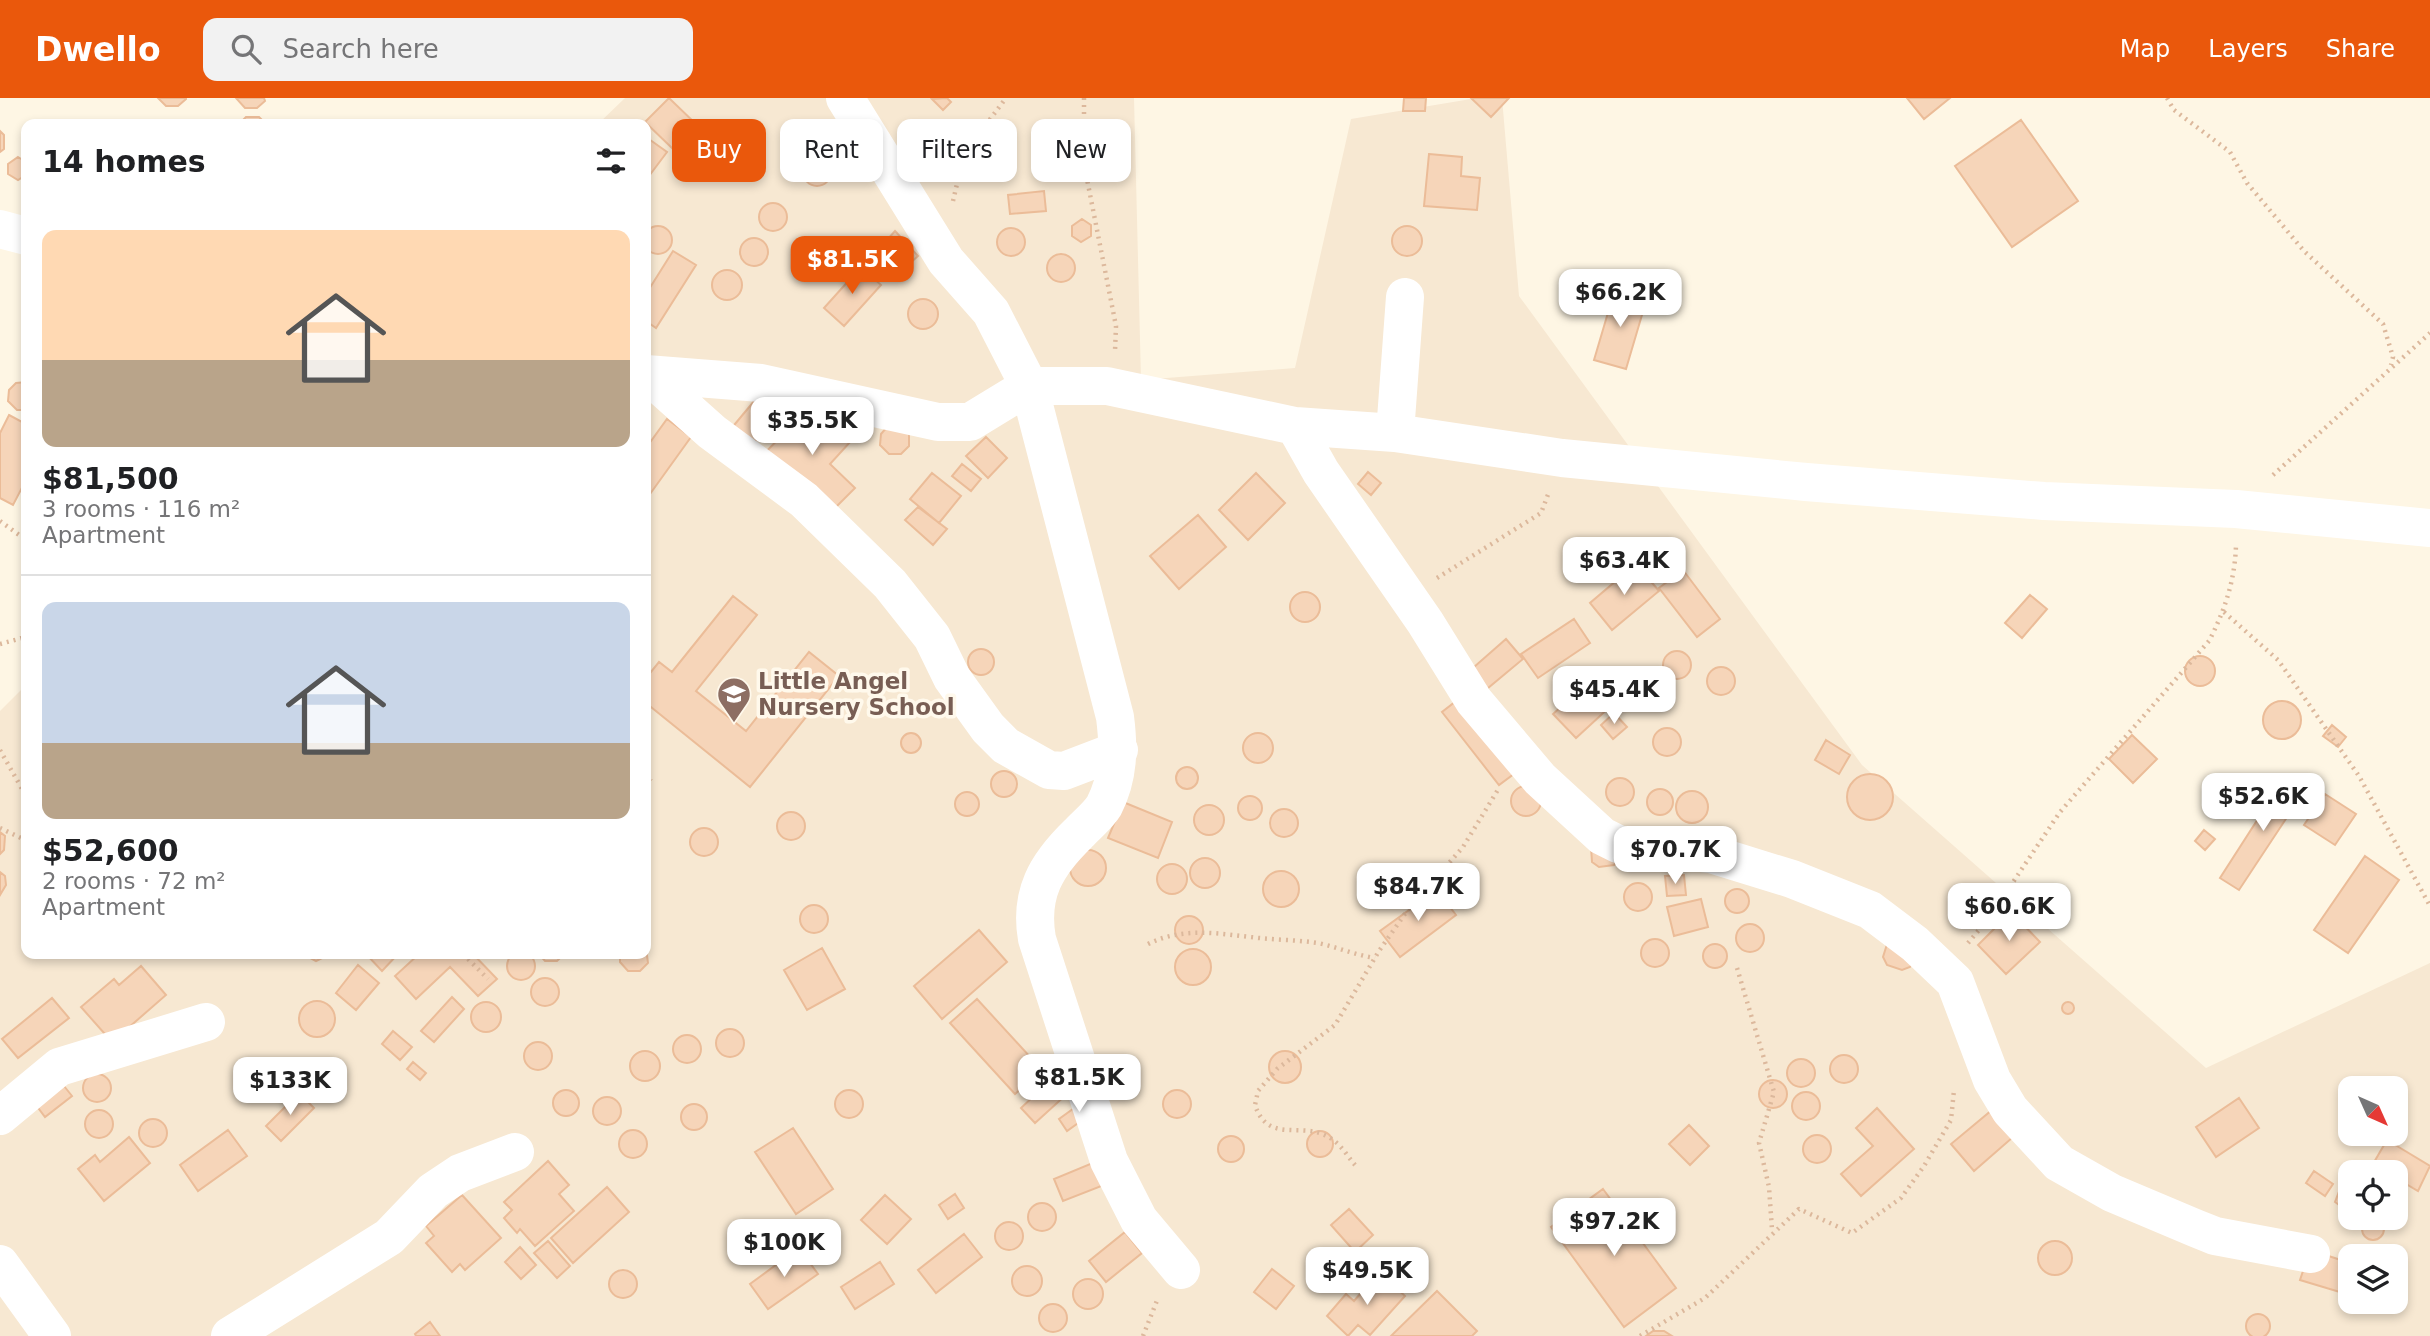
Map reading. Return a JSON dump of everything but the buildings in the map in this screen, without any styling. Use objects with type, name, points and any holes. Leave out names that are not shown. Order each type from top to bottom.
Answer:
[{"type":"street","points":[[845,98],[946,261],[991,312],[1029,386],[1115,717],[1119,750],[1103,808],[1056,859],[1038,889],[1033,915],[1037,939],[1110,1161],[1139,1220],[1181,1270]]},
{"type":"street","points":[[0,229],[21,235]]},
{"type":"street","points":[[1395,433],[1405,298]]},
{"type":"street","points":[[651,374],[761,383],[939,422],[970,422],[1029,386],[1107,386],[1295,426],[1395,433],[1562,458],[2004,498],[2236,509],[2430,528]]},
{"type":"street","points":[[651,378],[712,432],[804,500],[890,584],[932,637],[952,678],[988,728],[1006,746],[1049,770],[1064,771],[1119,750]]},
{"type":"street","points":[[1295,426],[1321,472],[1474,701],[1540,779],[1609,840],[1656,854],[1676,850],[1711,854],[1792,879],[1870,910],[1888,921],[1947,972],[1961,995],[1992,1080],[2010,1110],[2059,1163],[2112,1193],[2215,1236],[2311,1254]]},
{"type":"street","points":[[0,1116],[59,1067],[206,1022]]},
{"type":"street","points":[[230,1336],[389,1237],[433,1191],[460,1173],[515,1152]]},
{"type":"street","points":[[0,1264],[52,1336]]},
{"type":"path","points":[[946,261],[953,200],[964,154],[1006,98]]},
{"type":"path","points":[[1084,98],[1084,164],[1115,326],[1115,357],[1113,366],[1106,369],[1107,386]]},
{"type":"path","points":[[2167,98],[2174,110],[2230,152],[2246,183],[2304,251],[2383,324],[2393,357],[2390,366]]},
{"type":"path","points":[[1947,972],[1989,918],[2060,812],[2209,641],[2224,612],[2235,569],[2236,509],[2390,366],[2430,333]]},
{"type":"path","points":[[1409,603],[1443,574],[1541,513],[1562,458]]},
{"type":"path","points":[[0,521],[21,536]]},
{"type":"path","points":[[2224,612],[2286,670],[2359,776],[2430,906]]},
{"type":"path","points":[[0,644],[21,639]]},
{"type":"path","points":[[1355,1165],[1333,1139],[1302,1129],[1276,1130],[1268,1127],[1258,1115],[1255,1105],[1258,1091],[1277,1069],[1335,1025],[1407,911],[1481,822],[1504,779],[1513,748]]},
{"type":"path","points":[[0,750],[21,787]]},
{"type":"path","points":[[0,828],[20,838]]},
{"type":"path","points":[[1148,944],[1160,938],[1194,932],[1230,933],[1321,944],[1344,953],[1375,958]]},
{"type":"path","points":[[468,959],[488,979]]},
{"type":"path","points":[[1737,968],[1774,1092],[1759,1143],[1769,1187],[1772,1231]]},
{"type":"path","points":[[1640,1336],[1705,1298],[1772,1231],[1799,1209],[1852,1233],[1901,1198],[1951,1120],[1954,1086]]},
{"type":"shaded area","points":[[625,98],[1134,98],[1141,380],[1295,368],[1351,119],[1477,98],[1502,98],[1519,296],[1862,765],[2206,1068],[2430,963],[2430,1336],[0,1336],[0,711],[21,690],[21,959],[651,959],[651,119],[603,119]]},
{"type":"place","name":"Little Angel Nursery School","points":[[734,724]]}]
